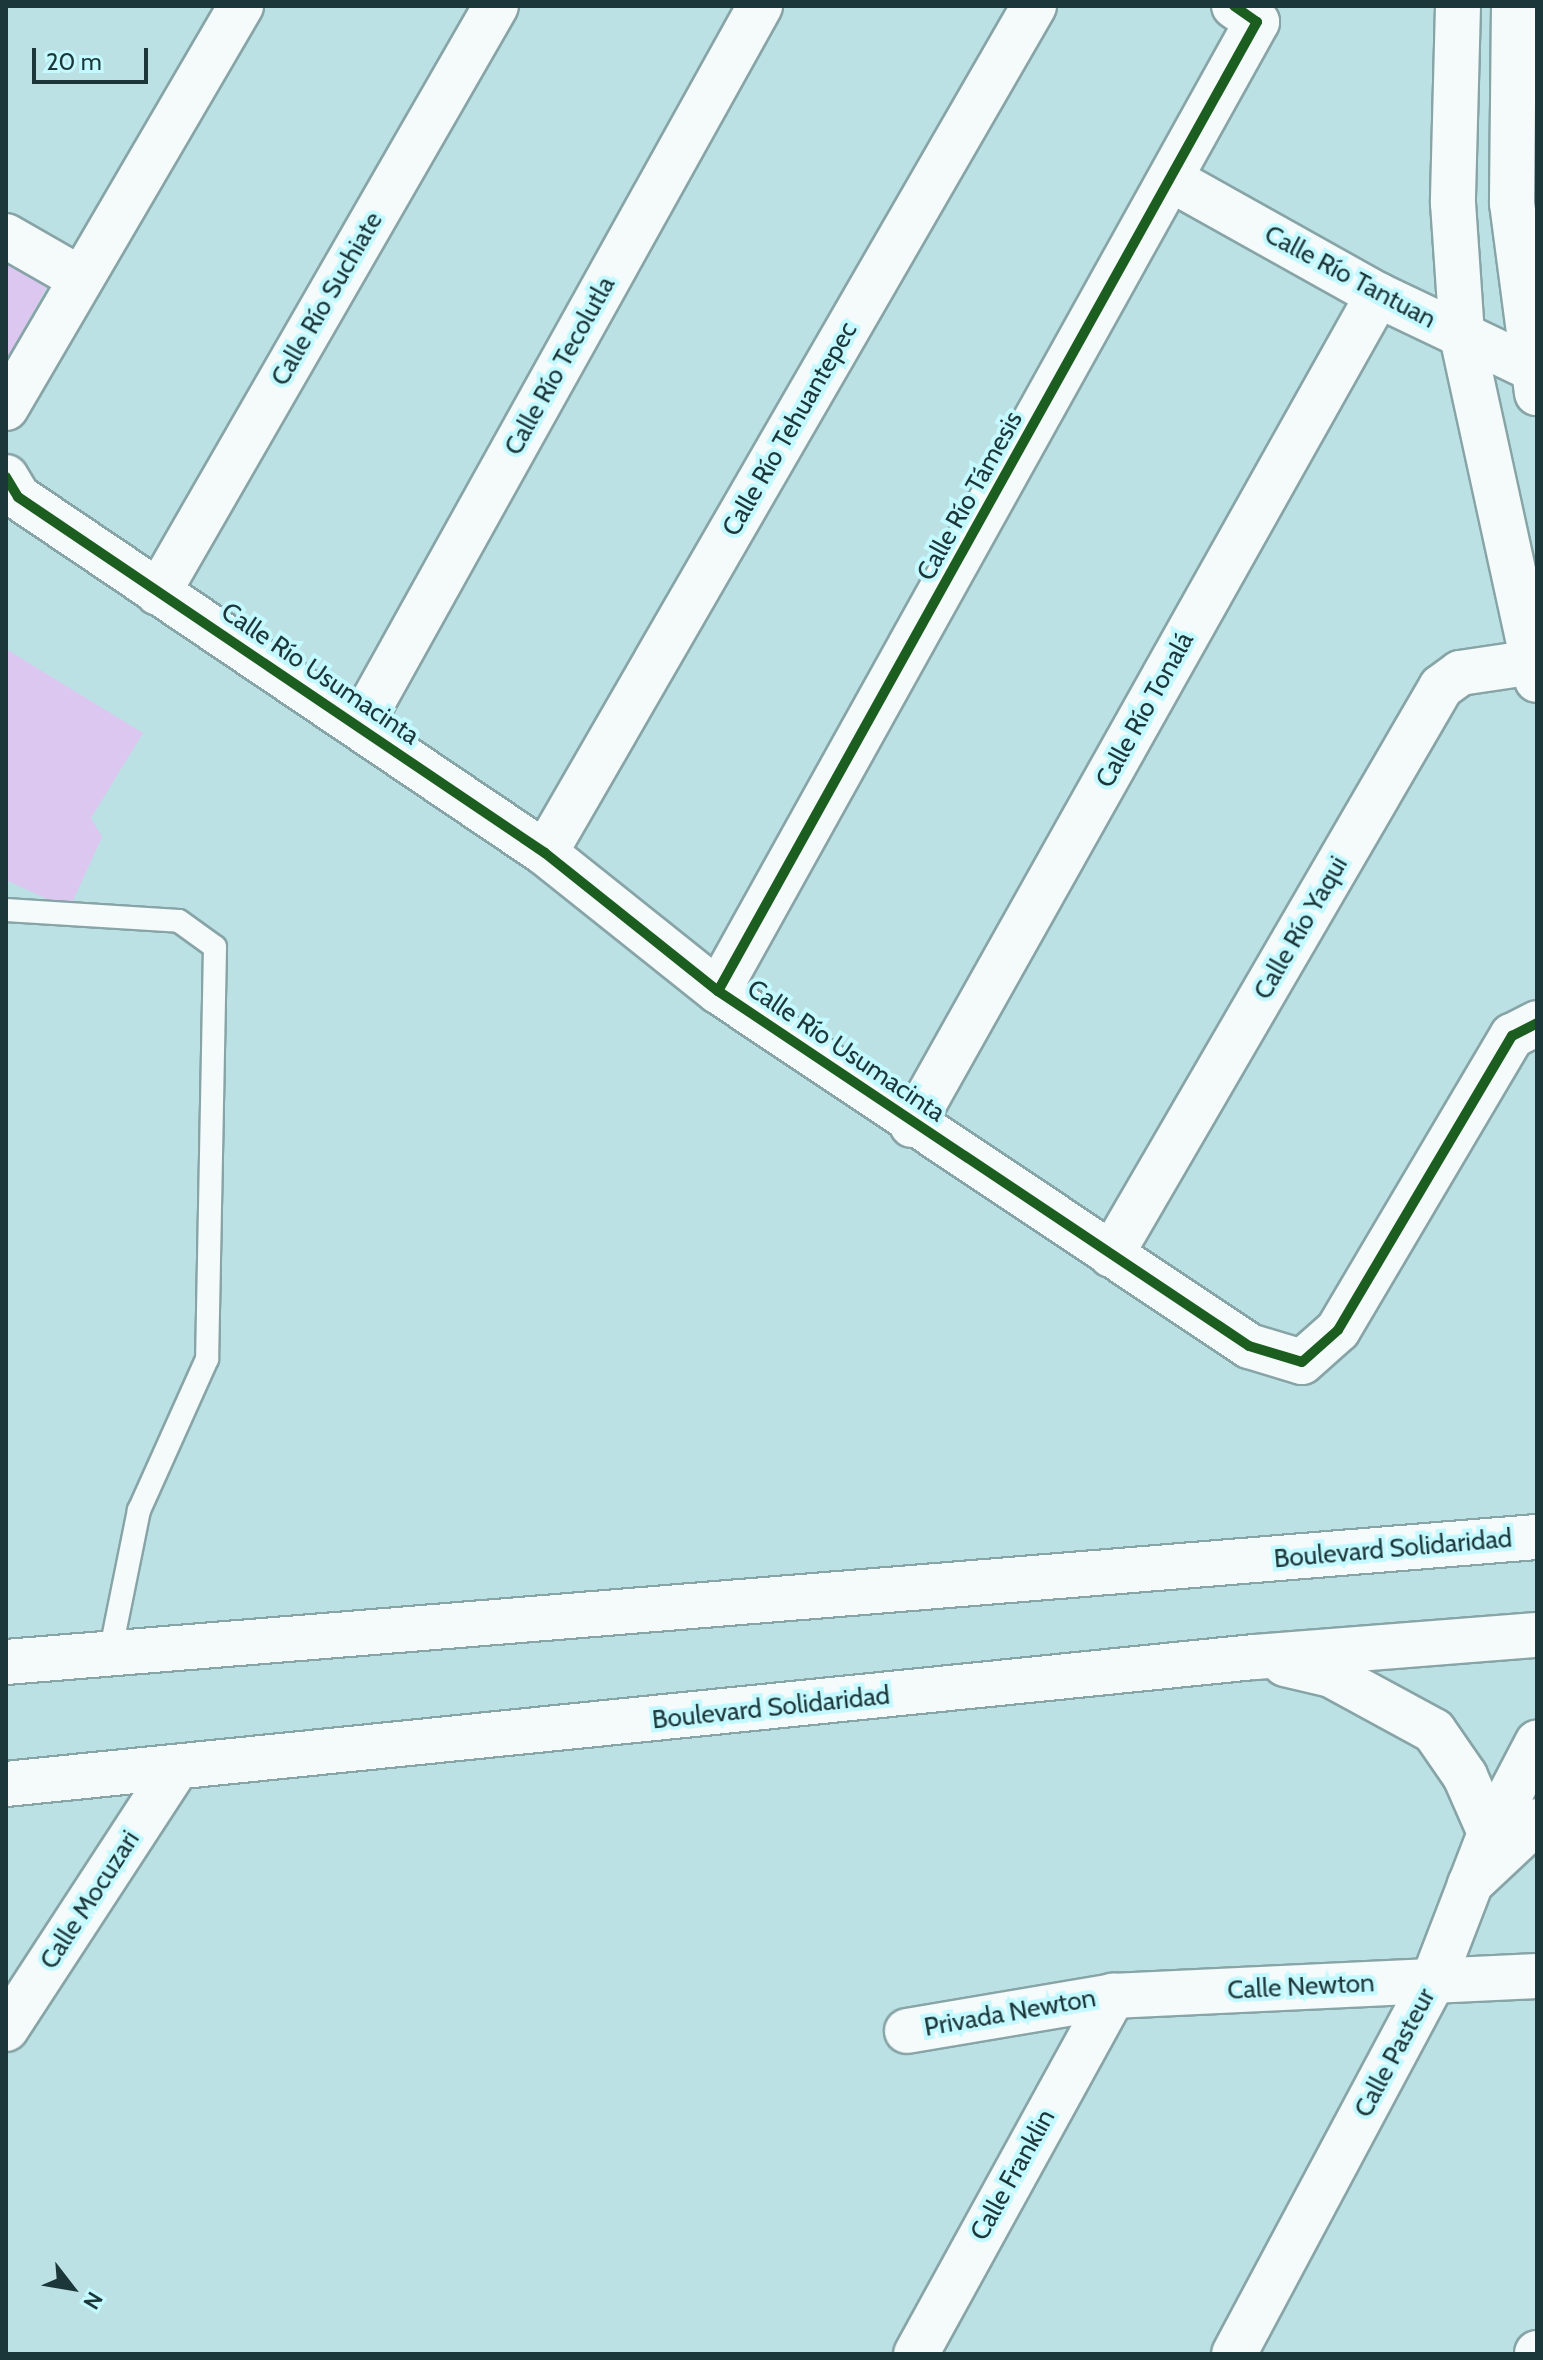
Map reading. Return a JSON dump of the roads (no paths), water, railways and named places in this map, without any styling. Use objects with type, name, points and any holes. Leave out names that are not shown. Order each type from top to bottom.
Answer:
[{"type":"main road","points":[[6,408],[241,6]]},
{"type":"main road","name":"Calle Río Suchiate","points":[[158,593],[496,6]]},
{"type":"main road","name":"Calle Río Tecolutla","points":[[360,725],[760,6]]},
{"type":"main road","name":"Calle Río Tehuantepec","points":[[545,853],[1034,6]]},
{"type":"main road","points":[[1458,6],[1453,203],[1462,336],[1536,671]]},
{"type":"main road","points":[[1514,6],[1512,203],[1534,380]]},
{"type":"main road","name":"Calle Río Támesis","points":[[718,991],[1172,180],[1246,14]]},
{"type":"main road","name":"Calle Río Tantuan","points":[[1172,180],[1378,295],[1462,336],[1534,380]]},
{"type":"main road","points":[[6,236],[81,279]]},
{"type":"main road","name":"Calle Río Tonalá","points":[[912,1125],[1378,295]]},
{"type":"main road","name":"Calle Río Usumacinta","points":[[6,477],[18,497],[360,725],[545,853],[718,991],[912,1125],[1249,1346],[1302,1362],[1338,1330],[1512,1036],[1537,1023]]},
{"type":"main road","name":"Calle Río Yaqui","points":[[1111,1255],[1441,687],[1460,673],[1536,671]]},
{"type":"main road","name":"Boulevard Solidaridad","points":[[6,1662],[1537,1537]]},
{"type":"main road","name":"Boulevard Solidaridad","points":[[6,1784],[175,1770],[1255,1657],[1537,1635]]},
{"type":"main road","points":[[1255,1657],[1331,1675],[1434,1731],[1465,1776],[1490,1833]]},
{"type":"main road","name":"Calle Pasteur","points":[[1234,2354],[1433,1981],[1490,1833],[1537,1743]]},
{"type":"main road","name":"Calle Mocuzari","points":[[6,2029],[175,1770]]},
{"type":"main road","points":[[1470,1884],[1537,1821]]},
{"type":"main road","name":"Calle Newton","points":[[1113,1996],[1537,1976]]},
{"type":"main road","name":"Privada Newton","points":[[907,2031],[1113,1996]]},
{"type":"main road","name":"Calle Franklin","points":[[916,2354],[1113,1996]]},
{"type":"lane","points":[[6,910],[179,921],[215,947],[207,1359],[139,1510],[110,1654]]}]
